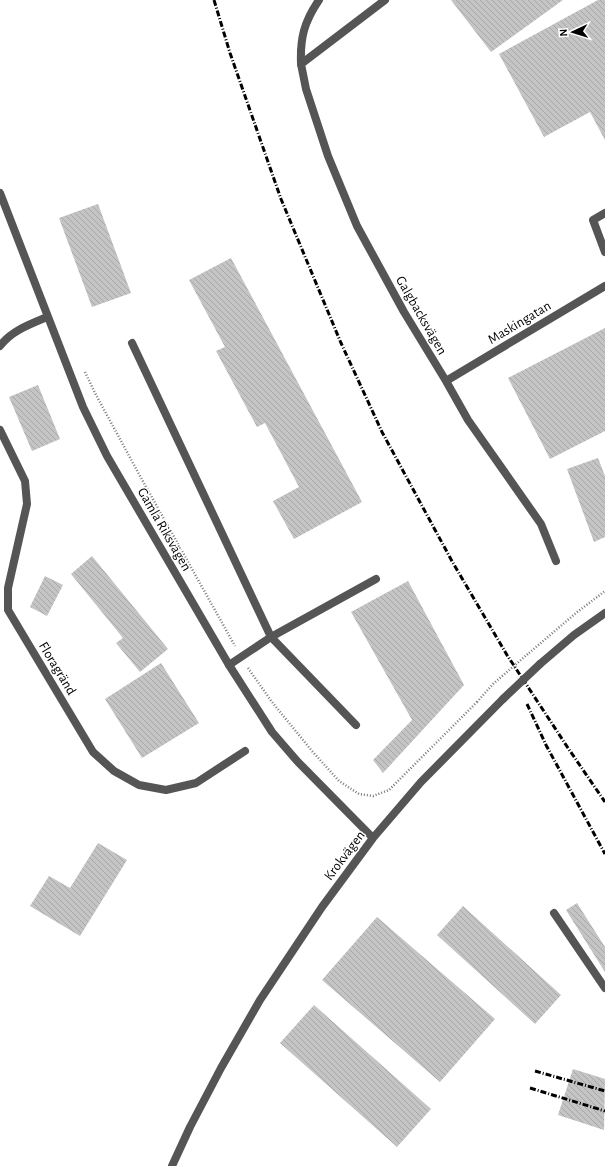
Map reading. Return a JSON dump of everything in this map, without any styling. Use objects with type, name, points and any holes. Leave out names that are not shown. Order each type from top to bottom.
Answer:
[{"type":"street","name":"Galgbacksvägen","points":[[319,0],[306,21],[302,33],[300,49],[301,64],[306,89],[328,156],[357,226],[404,312],[468,420],[541,524],[556,561]]},
{"type":"street","points":[[301,64],[385,0]]},
{"type":"street","name":"Gamla Riksvägen","points":[[0,193],[83,407],[107,456],[229,665],[272,732],[298,762],[373,838]]},
{"type":"street","points":[[605,213],[593,220],[605,252]]},
{"type":"street","name":"Maskingatan","points":[[446,381],[605,286]]},
{"type":"street","points":[[0,346],[5,340],[23,327],[47,317]]},
{"type":"street","points":[[132,343],[271,637],[356,725]]},
{"type":"street","name":"Floragränd","points":[[0,430],[25,481],[27,504],[8,588],[8,610],[93,752],[114,771],[139,785],[166,790],[196,783],[245,751]]},
{"type":"street","points":[[229,665],[271,637],[376,579]]},
{"type":"street","name":"Krokvägen","points":[[172,1166],[214,1081],[260,1000],[322,907],[373,838],[421,782],[490,712],[540,664],[574,635],[605,613]]},
{"type":"street","points":[[554,913],[605,988]]},
{"type":"path","points":[[477,702],[493,684],[576,613],[605,591]]},
{"type":"building","points":[[451,0],[563,0],[491,52]]},
{"type":"building","points":[[598,0],[605,0],[605,140],[590,112],[544,137],[499,54]]},
{"type":"building","points":[[98,204],[131,293],[92,307],[59,218]]},
{"type":"building","points":[[231,258],[362,502],[294,539],[273,501],[299,487],[265,423],[257,427],[216,351],[225,347],[189,280]]},
{"type":"building","points":[[605,328],[605,431],[550,459],[508,378]]},
{"type":"building","points":[[38,385],[60,439],[32,451],[9,397]]},
{"type":"building","points":[[598,458],[605,476],[605,537],[594,542],[567,469]]},
{"type":"building","points":[[92,556],[168,649],[140,672],[116,643],[123,638],[71,574]]},
{"type":"building","points":[[45,576],[63,585],[47,616],[30,607]]},
{"type":"building","points":[[408,581],[464,685],[383,773],[373,760],[412,720],[351,612]]},
{"type":"building","points":[[161,663],[199,723],[142,758],[105,699]]},
{"type":"building","points":[[98,843],[127,860],[80,936],[30,906],[49,876],[70,888]]},
{"type":"building","points":[[577,903],[605,947],[605,972],[566,910]]},
{"type":"building","points":[[463,906],[561,995],[535,1024],[437,935]]},
{"type":"building","points":[[377,917],[495,1019],[440,1082],[322,980]]},
{"type":"building","points":[[314,1005],[431,1109],[397,1147],[280,1043]]},
{"type":"building","points":[[573,1069],[605,1079],[604,1130],[558,1115]]},
{"type":"railway","points":[[214,0],[230,53],[281,199],[341,343],[382,432],[453,563],[507,655],[605,802]]},
{"type":"railway","points":[[527,704],[546,745],[605,854]]},
{"type":"railway","points":[[535,1071],[605,1091]]},
{"type":"railway","points":[[530,1088],[605,1111]]}]
